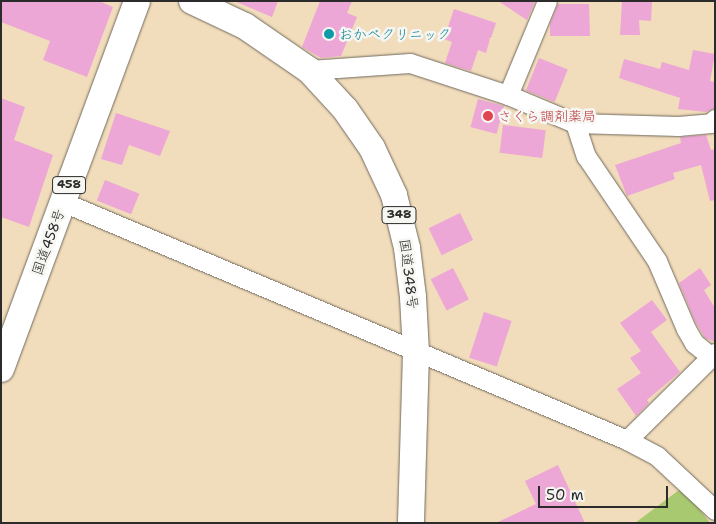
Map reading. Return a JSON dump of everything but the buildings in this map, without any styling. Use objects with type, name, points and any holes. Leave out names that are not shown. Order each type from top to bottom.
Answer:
[{"type":"highway","name":"国道458号","points":[[1,369],[137,1]]},
{"type":"highway","name":"国道348号","points":[[192,1],[245,26],[309,70],[345,109],[372,148],[394,195],[407,248],[416,353],[411,523]]},
{"type":"lane","points":[[508,95],[547,1]]},
{"type":"lane","points":[[309,70],[410,63],[508,95],[575,123],[678,126],[711,123],[715,119]]},
{"type":"lane","points":[[575,123],[586,156],[657,261],[686,330],[694,344],[712,355],[627,440]]},
{"type":"lane","points":[[63,202],[416,353],[627,440],[657,456],[715,510]]},
{"type":"green space","points":[[683,487],[710,523],[635,523]]},
{"type":"place","name":"おかべクリニック","points":[[329,34]]},
{"type":"place","name":"さくら調剤薬局","points":[[488,116]]}]
